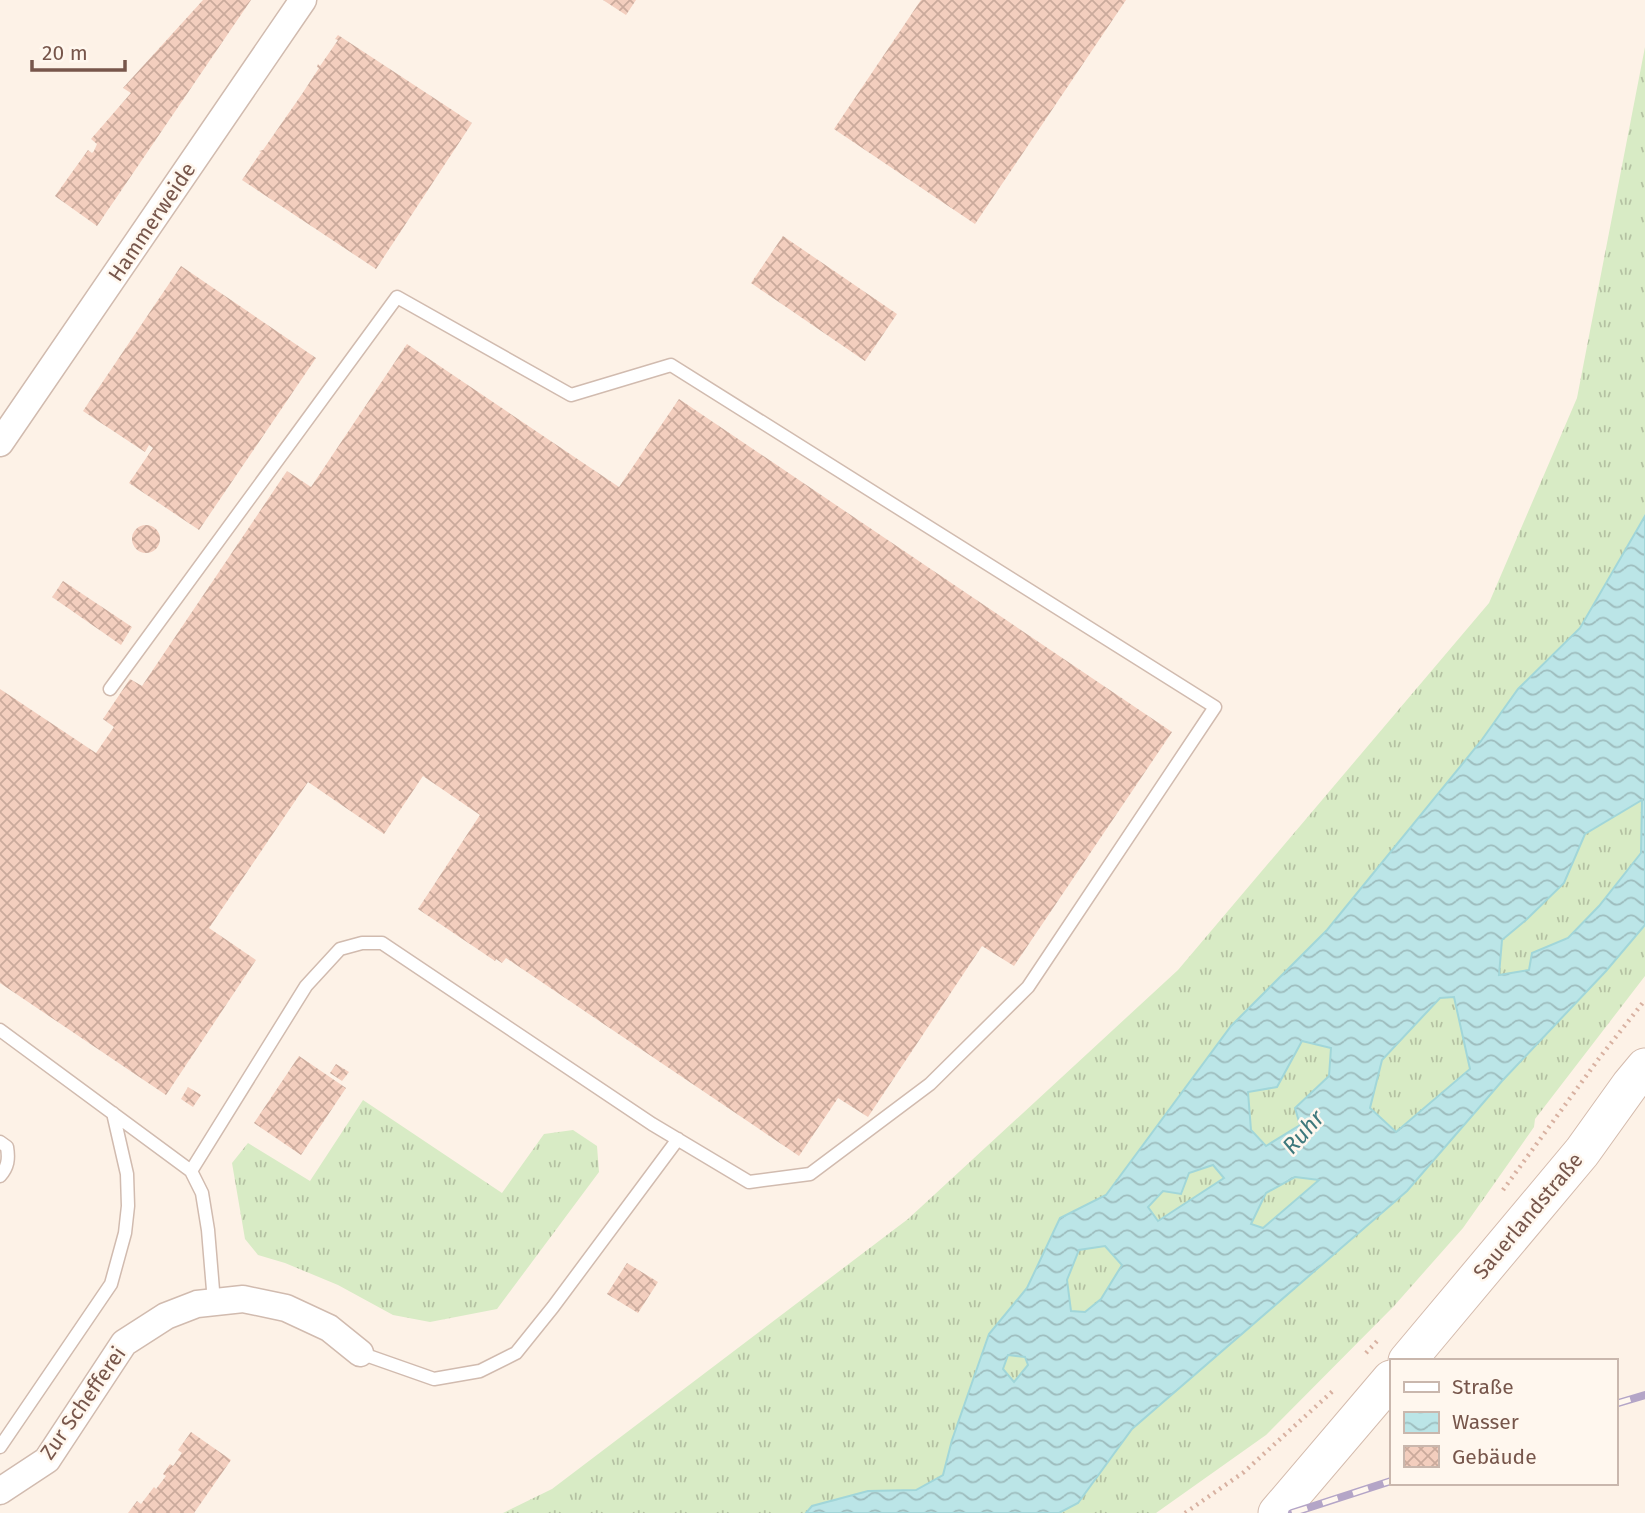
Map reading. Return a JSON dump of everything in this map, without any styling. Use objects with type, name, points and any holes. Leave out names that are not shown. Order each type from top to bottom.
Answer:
[{"type":"street","name":"Hammerweide","points":[[0,443],[303,0]]},
{"type":"street","name":"Sauerlandstraße","points":[[1393,1349],[1582,1152],[1645,1067]]},
{"type":"street","name":"Zur Schefferei","points":[[0,1491],[47,1460],[124,1343],[166,1316],[197,1304],[243,1299],[286,1308],[329,1328],[360,1353]]},
{"type":"street","points":[[1277,1513],[1390,1380]]},
{"type":"lane","points":[[110,689],[397,297],[571,395],[671,365],[1215,707],[1028,987],[930,1084],[810,1174],[749,1182],[678,1139],[382,943],[362,943],[340,949],[306,986],[191,1171]]},
{"type":"lane","points":[[0,1030],[191,1171],[202,1193],[214,1302]]},
{"type":"lane","points":[[0,1447],[111,1284],[125,1233],[128,1206],[127,1174],[113,1113]]},
{"type":"lane","points":[[360,1353],[434,1379],[480,1371],[516,1353],[678,1139]]},
{"type":"lane","points":[[0,1142],[7,1147],[9,1159],[6,1170],[0,1176]]},
{"type":"path","points":[[1502,1191],[1645,1000]]},
{"type":"path","points":[[1362,1359],[1393,1349]]},
{"type":"path","points":[[1185,1513],[1244,1472],[1343,1379]]},
{"type":"green space","points":[[1645,47],[1645,976],[1535,1119],[1534,1127],[1463,1228],[1394,1306],[1266,1435],[1156,1513],[503,1513],[552,1489],[908,1219],[1178,970],[1489,603],[1577,398]]},
{"type":"green space","points":[[363,1100],[502,1193],[544,1134],[573,1130],[597,1146],[599,1172],[497,1309],[430,1322],[393,1315],[338,1285],[258,1255],[245,1239],[232,1163],[248,1143],[310,1181]]},
{"type":"water","name":"Ruhr","points":[[1645,516],[1645,925],[1606,971],[1502,1081],[1407,1191],[1132,1429],[1078,1503],[1059,1513],[806,1513],[812,1506],[868,1491],[916,1490],[943,1475],[952,1440],[989,1334],[1027,1288],[1060,1218],[1106,1195],[1231,1026],[1327,930],[1481,741],[1518,689],[1580,628]],"holes":[[[1642,800],[1641,853],[1599,906],[1568,938],[1532,953],[1529,970],[1499,975],[1502,940],[1564,883],[1585,834]],[[1454,997],[1470,1069],[1396,1132],[1370,1108],[1382,1060],[1440,998]],[[1302,1041],[1331,1048],[1329,1076],[1295,1108],[1300,1125],[1266,1146],[1251,1130],[1248,1092],[1277,1087]],[[1213,1165],[1224,1178],[1158,1221],[1148,1207],[1163,1191],[1181,1194],[1189,1173]],[[1295,1177],[1319,1180],[1263,1228],[1251,1224],[1266,1193]],[[1105,1246],[1122,1265],[1101,1299],[1085,1312],[1071,1311],[1067,1280],[1079,1250]],[[1008,1355],[1025,1357],[1028,1365],[1014,1382],[1003,1369]]]},
{"type":"building","points":[[203,0],[251,0],[97,226],[55,196],[88,150],[92,153],[94,151],[97,144],[91,139],[131,93],[123,88]]},
{"type":"building","points":[[603,0],[636,0],[626,15]]},
{"type":"building","points":[[921,0],[1126,0],[975,224],[834,129]]},
{"type":"building","points":[[338,35],[472,123],[376,269],[242,180],[261,152],[259,151],[263,150],[302,94],[319,68],[318,64],[320,66],[338,40],[335,39]]},
{"type":"building","points":[[783,236],[897,314],[865,361],[751,283]]},
{"type":"building","points":[[181,266],[316,358],[199,530],[129,483],[153,448],[149,445],[145,452],[83,411]]},
{"type":"building","points":[[407,344],[619,487],[679,399],[1172,732],[1014,966],[982,946],[868,1117],[838,1098],[799,1156],[506,958],[502,963],[496,959],[495,961],[418,909],[480,815],[423,776],[384,834],[308,782],[209,928],[256,960],[166,1095],[0,983],[0,689],[96,753],[114,727],[103,719],[130,679],[142,686],[287,471],[311,487]]},
{"type":"building","points":[[146,525],[156,529],[160,539],[156,549],[146,553],[136,549],[132,539],[136,529]]},
{"type":"building","points":[[63,581],[132,627],[121,645],[52,597]]},
{"type":"building","points":[[299,1056],[346,1088],[301,1155],[254,1123]]},
{"type":"building","points":[[336,1064],[349,1072],[342,1081],[330,1073]]},
{"type":"building","points":[[188,1087],[201,1095],[193,1107],[181,1099]]},
{"type":"building","points":[[627,1263],[658,1282],[638,1313],[607,1294]]},
{"type":"building","points":[[191,1432],[231,1460],[194,1513],[128,1513],[137,1501],[141,1504],[154,1487],[156,1489],[166,1476],[163,1474],[170,1464],[173,1466],[182,1453],[178,1450]]},
{"type":"railway","points":[[1617,1403],[1645,1395]]},
{"type":"railway","points":[[1292,1513],[1390,1481]]}]
